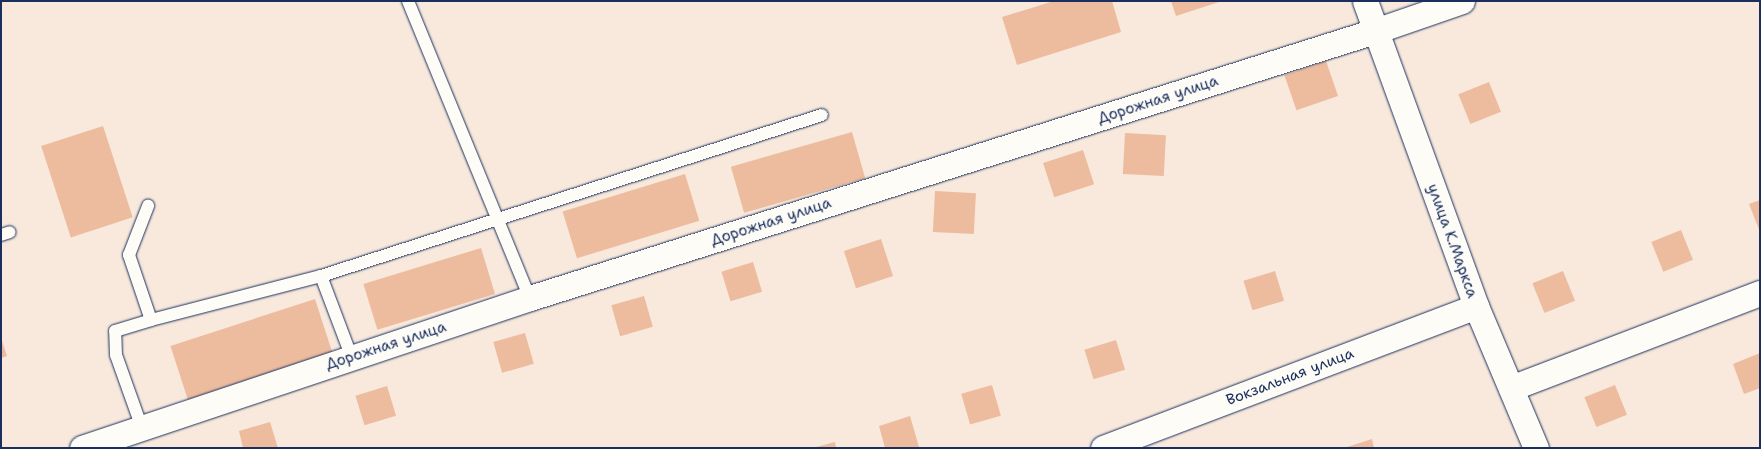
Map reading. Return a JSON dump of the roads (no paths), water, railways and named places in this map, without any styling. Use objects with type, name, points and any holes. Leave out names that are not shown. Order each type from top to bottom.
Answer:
[{"type":"street","name":"улица К.Маркса","points":[[1365,1],[1476,306],[1536,448]]},
{"type":"street","name":"Дорожная улица","points":[[82,448],[530,298],[1375,31],[1462,1]]},
{"type":"street","points":[[1511,388],[1760,293]]},
{"type":"street","name":"Вокзальная улица","points":[[1103,448],[1476,306]]},
{"type":"lane","points":[[408,1],[530,298]]},
{"type":"lane","points":[[142,428],[116,355],[115,331],[321,276],[822,115]]},
{"type":"lane","points":[[148,206],[129,255],[151,320]]},
{"type":"lane","points":[[321,276],[352,358]]}]
